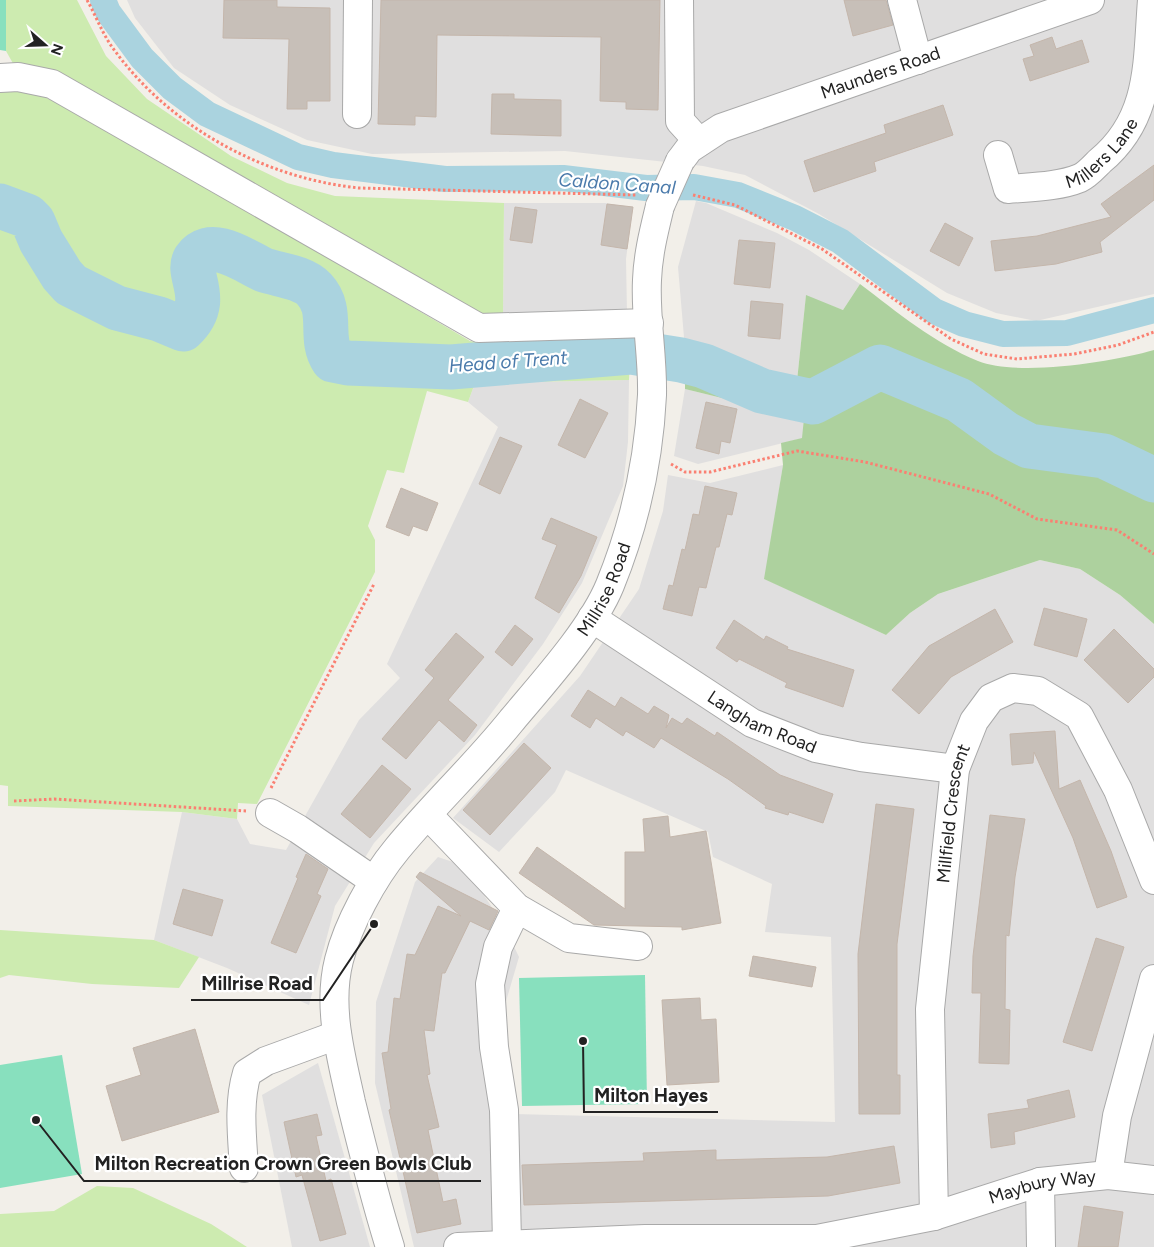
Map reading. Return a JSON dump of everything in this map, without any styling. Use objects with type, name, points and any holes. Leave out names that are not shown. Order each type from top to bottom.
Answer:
[{"type":"street","points":[[357,114],[358,0]]},
{"type":"street","points":[[679,0],[680,121],[689,152]]},
{"type":"street","points":[[902,0],[918,60]]},
{"type":"street","name":"Maunders Road","points":[[689,152],[721,128],[1090,0]]},
{"type":"street","name":"Millers Lane","points":[[998,155],[1008,188],[1046,186],[1081,178],[1108,155],[1132,124],[1149,92],[1152,0]]},
{"type":"street","points":[[0,78],[18,77],[52,84],[480,328],[649,329]]},
{"type":"street","name":"Millrise Road","points":[[390,1247],[369,1177],[337,1035],[335,998],[338,961],[354,920],[374,882],[396,850],[490,747],[592,618],[608,589],[624,549],[637,502],[645,449],[652,380],[648,274],[651,241],[651,200],[689,152]]},
{"type":"street","name":"Langham Road","points":[[592,618],[752,723],[816,748],[861,757],[955,769]]},
{"type":"street","name":"Millfield Crescent","points":[[934,1216],[930,1009],[955,769],[974,722],[991,698],[1013,688],[1038,691],[1080,716],[1118,790],[1154,880]]},
{"type":"street","points":[[270,813],[298,829],[374,882]]},
{"type":"street","points":[[428,815],[517,908],[569,938],[638,946]]},
{"type":"street","points":[[507,1244],[504,1110],[494,1047],[490,984],[498,947],[517,908]]},
{"type":"street","points":[[1108,1175],[1117,1116],[1154,979]]},
{"type":"street","points":[[244,1168],[241,1114],[242,1088],[247,1072],[266,1061],[337,1035]]},
{"type":"street","name":"Maybury Way","points":[[458,1247],[645,1239],[817,1243],[934,1216],[1040,1182],[1108,1175],[1154,1180]]},
{"type":"street","points":[[1040,1182],[1041,1247]]},
{"type":"path","points":[[87,0],[109,43],[135,75],[169,109],[223,144],[292,176],[329,185],[359,188],[651,200]]},
{"type":"path","points":[[690,194],[735,204],[822,249],[951,339],[984,354],[1018,359],[1074,354],[1118,345],[1154,332]]},
{"type":"path","points":[[645,449],[685,472],[710,472],[797,451],[865,462],[990,494],[1037,519],[1117,530],[1154,554]]},
{"type":"path","points":[[14,801],[54,799],[270,813],[272,784],[374,584]]},
{"type":"shaded area","points":[[127,0],[1154,0],[1154,294],[1036,321],[996,313],[947,293],[819,214],[745,175],[703,166],[565,151],[372,154],[307,140],[230,105],[174,68],[135,18]]},
{"type":"shaded area","points":[[696,201],[706,203],[777,233],[809,250],[860,284],[843,310],[806,296],[797,381],[685,349],[678,267]]},
{"type":"shaded area","points":[[504,203],[605,203],[633,207],[626,259],[627,313],[503,318]]},
{"type":"shaded area","points":[[629,380],[628,442],[623,486],[582,583],[543,644],[475,735],[374,843],[335,906],[309,1005],[227,968],[154,940],[182,812],[237,819],[250,844],[286,850],[359,720],[400,678],[387,664],[498,427],[468,402],[475,383]]},
{"type":"shaded area","points":[[685,389],[804,418],[803,438],[698,464],[674,456]]},
{"type":"shaded area","points":[[783,465],[765,579],[886,635],[910,613],[938,594],[1040,560],[1080,569],[1120,595],[1154,624],[1154,1247],[414,1247],[375,1083],[376,1002],[415,882],[438,857],[465,866],[504,926],[519,957],[502,1015],[514,1114],[835,1122],[831,937],[765,932],[772,884],[713,857],[708,832],[566,770],[555,792],[499,852],[453,818],[580,676],[639,589],[663,511],[668,475],[710,483]]},
{"type":"shaded area","points":[[318,1063],[370,1247],[292,1247],[262,1095]]},
{"type":"green space","points":[[0,0],[6,0],[6,51],[0,50]]},
{"type":"green space","points":[[6,0],[77,0],[106,56],[147,99],[231,156],[287,183],[335,196],[504,203],[503,318],[474,315],[15,67],[6,51]]},
{"type":"green space","points":[[10,88],[34,92],[103,125],[470,341],[514,349],[631,338],[629,380],[475,383],[468,402],[427,391],[404,473],[387,470],[368,526],[375,540],[375,572],[257,804],[238,803],[237,819],[182,812],[8,806],[8,786],[0,785],[0,92]]},
{"type":"green space","points":[[860,284],[931,336],[962,354],[995,366],[1040,368],[1065,366],[1114,359],[1154,350],[1154,624],[1120,595],[1080,569],[1040,560],[938,594],[910,613],[886,635],[764,579],[783,465],[781,443],[802,438],[804,418],[685,389],[685,349],[797,381],[806,295],[843,310]]},
{"type":"green space","points":[[0,930],[154,940],[199,957],[179,988],[92,984],[9,975],[0,978]]},
{"type":"green space","points":[[645,975],[647,1104],[522,1106],[519,978]]},
{"type":"green space","points":[[62,1055],[82,1174],[0,1188],[0,1065]]},
{"type":"green space","points":[[97,1186],[133,1188],[211,1224],[247,1247],[0,1247],[0,1214],[54,1211]]},
{"type":"building","points":[[224,0],[277,0],[277,7],[330,8],[330,101],[307,101],[307,109],[287,109],[289,39],[223,38]]},
{"type":"building","points":[[381,0],[660,0],[658,110],[626,109],[626,102],[600,101],[601,37],[437,35],[436,117],[415,116],[415,125],[378,124]]},
{"type":"building","points":[[844,0],[886,0],[893,25],[853,36]]},
{"type":"building","points":[[1052,37],[1056,49],[1082,40],[1089,62],[1030,81],[1023,59],[1034,56],[1030,45]]},
{"type":"building","points":[[492,94],[514,94],[514,99],[561,100],[561,136],[491,134]]},
{"type":"building","points":[[943,105],[953,135],[874,162],[876,171],[814,192],[804,161],[886,133],[884,125]]},
{"type":"building","points":[[1154,165],[1154,200],[1100,242],[1102,252],[1056,264],[995,271],[991,241],[1037,236],[1111,217],[1101,204]]},
{"type":"building","points":[[607,204],[633,207],[627,249],[601,245]]},
{"type":"building","points":[[515,207],[537,210],[532,243],[510,240]]},
{"type":"building","points":[[945,223],[973,238],[959,266],[930,251]]},
{"type":"building","points":[[739,240],[775,243],[770,288],[734,284]]},
{"type":"building","points":[[751,301],[783,304],[780,339],[748,336]]},
{"type":"building","points":[[580,399],[608,413],[585,458],[558,445]]},
{"type":"building","points":[[706,402],[737,409],[730,443],[721,441],[719,454],[696,448]]},
{"type":"building","points":[[500,437],[522,446],[500,494],[479,484]]},
{"type":"building","points":[[705,486],[737,493],[732,515],[727,514],[719,547],[716,547],[706,588],[699,587],[692,616],[663,609],[669,585],[673,586],[682,549],[685,550],[693,514],[699,515]]},
{"type":"building","points":[[401,488],[438,503],[427,531],[413,526],[409,536],[386,527]]},
{"type":"building","points":[[551,518],[597,537],[581,576],[559,613],[535,598],[557,545],[542,539]]},
{"type":"building","points":[[1044,608],[1087,619],[1077,657],[1034,645]]},
{"type":"building","points":[[995,609],[1013,642],[951,677],[919,714],[892,690],[929,646]]},
{"type":"building","points":[[734,620],[764,640],[766,636],[788,647],[787,649],[854,670],[843,707],[785,687],[787,683],[739,659],[737,662],[716,648]]},
{"type":"building","points":[[515,625],[533,639],[512,666],[495,652]]},
{"type":"building","points":[[1114,629],[1154,669],[1154,677],[1128,703],[1084,660]]},
{"type":"building","points":[[456,633],[484,657],[448,700],[477,725],[464,742],[439,720],[406,759],[382,739],[434,678],[425,670]]},
{"type":"building","points":[[588,690],[615,707],[621,697],[648,714],[654,706],[669,715],[666,728],[672,718],[682,724],[687,718],[715,736],[717,732],[780,775],[833,794],[823,823],[789,812],[788,815],[765,808],[766,806],[728,779],[661,738],[654,748],[626,731],[623,736],[596,718],[590,728],[571,716]]},
{"type":"building","points":[[1055,731],[1059,789],[1080,780],[1111,851],[1127,897],[1097,908],[1073,838],[1034,752],[1033,763],[1012,765],[1010,734]]},
{"type":"building","points":[[524,743],[551,768],[490,835],[463,810]]},
{"type":"building","points":[[382,765],[411,789],[370,838],[341,814]]},
{"type":"building","points":[[876,804],[914,809],[897,944],[897,1075],[900,1075],[900,1114],[859,1114],[858,954]]},
{"type":"building","points":[[990,815],[1025,819],[1015,877],[1009,936],[1006,935],[1005,1009],[1010,1010],[1009,1064],[979,1063],[981,993],[972,993],[973,956]]},
{"type":"building","points":[[668,816],[670,837],[706,831],[721,923],[682,930],[682,927],[594,925],[519,873],[537,847],[625,909],[625,852],[645,852],[643,819]]},
{"type":"building","points":[[306,854],[328,869],[317,894],[321,896],[296,953],[271,943]]},
{"type":"building","points":[[420,872],[498,911],[489,930],[470,921],[445,973],[442,973],[434,1031],[424,1030],[430,1074],[427,1075],[439,1127],[428,1130],[443,1202],[456,1199],[461,1224],[417,1233],[389,1110],[391,1109],[382,1053],[388,1052],[394,998],[400,999],[407,954],[415,955],[438,906],[461,916],[416,877]]},
{"type":"building","points":[[183,889],[223,900],[212,936],[173,924]]},
{"type":"building","points":[[1096,938],[1124,947],[1092,1051],[1063,1042]]},
{"type":"building","points":[[753,956],[816,967],[812,987],[749,976]]},
{"type":"building","points":[[700,998],[701,1020],[716,1019],[719,1082],[667,1085],[662,1000]]},
{"type":"building","points":[[195,1029],[219,1112],[122,1141],[106,1086],[141,1075],[133,1048]]},
{"type":"building","points":[[1069,1090],[1075,1117],[1014,1132],[1015,1144],[991,1148],[988,1114],[1029,1108],[1027,1100]]},
{"type":"building","points":[[317,1114],[322,1135],[316,1136],[326,1181],[331,1179],[346,1234],[320,1241],[302,1175],[296,1177],[284,1122]]},
{"type":"building","points":[[894,1146],[900,1183],[828,1196],[524,1205],[522,1165],[644,1161],[643,1153],[716,1150],[716,1160],[827,1157]]},
{"type":"building","points":[[1084,1206],[1123,1212],[1118,1247],[1078,1247]]},
{"type":"waterway","name":"Caldon Canal","points":[[103,0],[108,12],[142,58],[172,88],[207,114],[298,157],[333,165],[445,179],[563,178],[646,188],[694,187],[738,195],[795,218],[840,241],[934,311],[964,324],[1003,334],[1067,333],[1154,310]]},
{"type":"waterway","name":"Head of Trent","points":[[0,206],[27,216],[33,222],[41,241],[62,275],[71,285],[117,308],[159,319],[183,329],[197,308],[197,289],[193,273],[195,259],[202,252],[220,250],[264,270],[297,279],[314,289],[324,306],[327,343],[333,360],[348,363],[451,367],[631,352],[681,360],[704,366],[762,391],[813,402],[880,367],[959,400],[1006,434],[1029,446],[1104,456],[1154,480]]},
{"type":"place","name":"Millrise Road","points":[[374,924]]},
{"type":"place","name":"Milton Hayes","points":[[583,1041]]},
{"type":"place","name":"Milton Recreation Crown Green Bowls Club","points":[[36,1120]]}]
